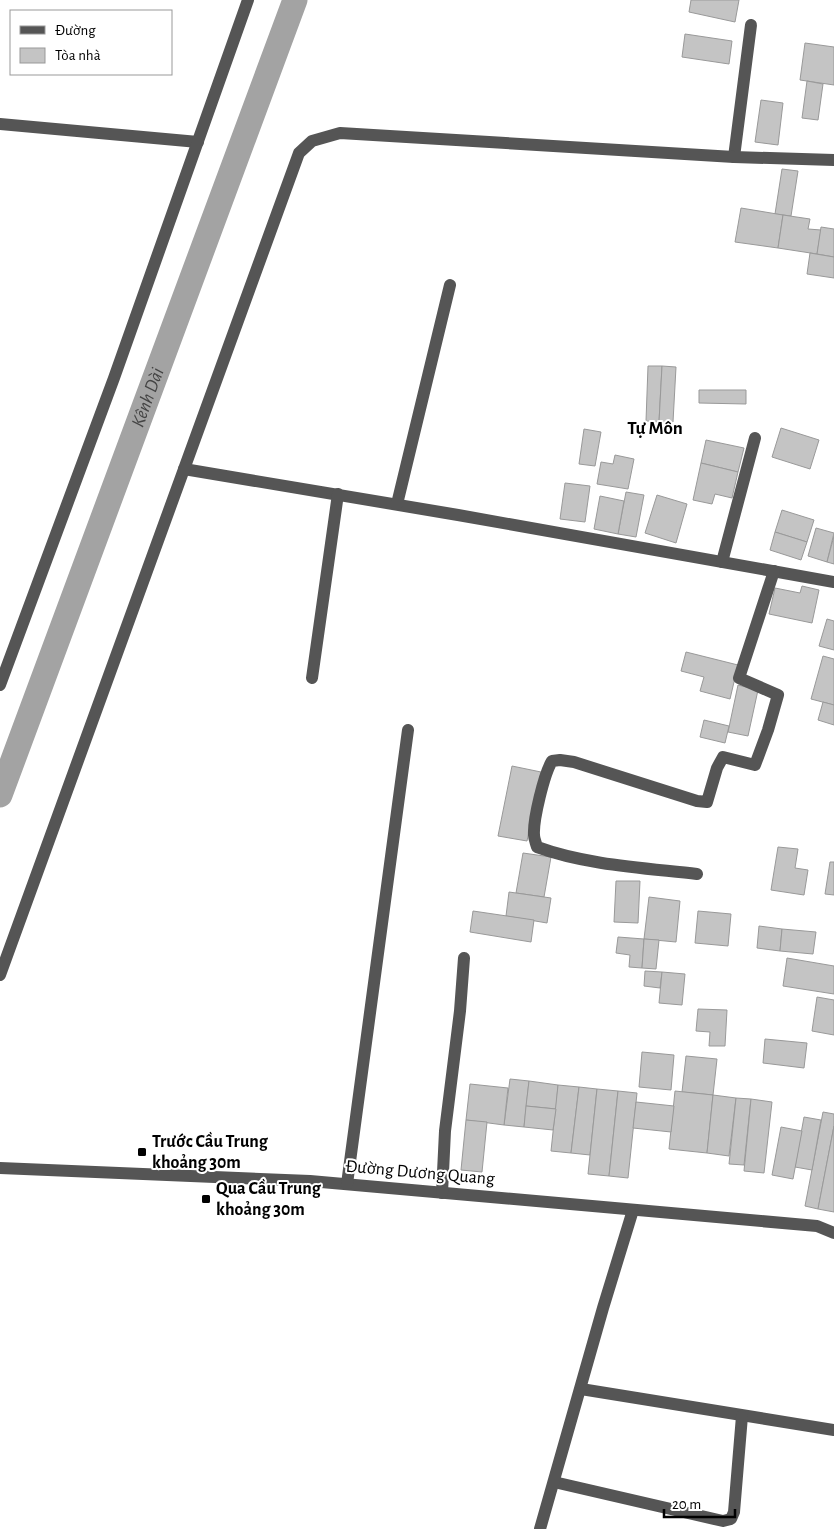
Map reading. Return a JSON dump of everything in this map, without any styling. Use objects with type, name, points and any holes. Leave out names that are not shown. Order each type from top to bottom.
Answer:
[{"type":"street","points":[[1,681],[114,378],[248,0]]},
{"type":"street","points":[[734,157],[751,25]]},
{"type":"street","points":[[0,124],[198,142]]},
{"type":"street","points":[[0,975],[299,153],[312,141],[340,133],[734,157],[834,160]]},
{"type":"street","points":[[397,504],[450,285]]},
{"type":"street","points":[[722,562],[755,438]]},
{"type":"street","points":[[184,469],[397,504],[834,582]]},
{"type":"street","points":[[312,678],[338,494]]},
{"type":"street","points":[[697,874],[606,863],[553,853],[537,847],[534,836],[536,813],[546,774],[552,761],[574,762],[696,801],[707,802],[716,768],[723,757],[755,765],[778,695],[739,678],[774,571]]},
{"type":"street","points":[[347,1184],[408,730]]},
{"type":"street","points":[[442,1193],[445,1131],[460,1011],[464,958]]},
{"type":"street","name":"Đường Dương Quang","points":[[0,1168],[310,1181],[817,1226],[834,1233]]},
{"type":"street","points":[[540,1529],[633,1210]]},
{"type":"street","points":[[580,1390],[834,1430]]},
{"type":"street","points":[[554,1482],[723,1521],[731,1518],[734,1512],[742,1416]]},
{"type":"building","points":[[691,0],[739,0],[735,22],[689,12]]},
{"type":"building","points":[[685,34],[732,41],[729,64],[682,57]]},
{"type":"building","points":[[805,43],[834,47],[834,85],[800,80]]},
{"type":"building","points":[[807,81],[823,84],[818,120],[802,118]]},
{"type":"building","points":[[761,100],[783,103],[778,145],[755,142]]},
{"type":"building","points":[[782,169],[798,171],[791,216],[775,214]]},
{"type":"building","points":[[741,208],[783,215],[778,248],[735,242]]},
{"type":"building","points":[[783,215],[810,219],[808,229],[821,230],[817,254],[778,248]]},
{"type":"building","points":[[821,227],[834,229],[834,257],[817,254]]},
{"type":"building","points":[[810,253],[834,257],[834,278],[807,274]]},
{"type":"building","points":[[648,366],[662,366],[659,422],[646,421]]},
{"type":"building","points":[[662,366],[676,367],[673,422],[659,422]]},
{"type":"building","points":[[699,390],[746,390],[746,404],[699,403]]},
{"type":"building","points":[[781,428],[819,440],[810,469],[772,457]]},
{"type":"building","points":[[584,429],[601,432],[595,466],[579,464]]},
{"type":"building","points":[[706,440],[744,448],[738,472],[701,463]]},
{"type":"building","points":[[615,455],[634,459],[628,489],[597,484],[601,462],[613,464]]},
{"type":"building","points":[[701,463],[738,472],[732,498],[715,494],[712,504],[693,500]]},
{"type":"building","points":[[565,483],[590,486],[585,522],[560,519]]},
{"type":"building","points":[[626,492],[644,495],[636,537],[618,534]]},
{"type":"building","points":[[657,495],[687,504],[676,543],[645,533]]},
{"type":"building","points":[[600,496],[624,501],[618,534],[594,529]]},
{"type":"building","points":[[782,510],[814,520],[807,542],[775,532]]},
{"type":"building","points":[[816,528],[834,533],[827,562],[808,556]]},
{"type":"building","points":[[775,532],[807,542],[801,560],[770,550]]},
{"type":"building","points":[[834,536],[834,564],[827,562]]},
{"type":"building","points":[[802,586],[819,590],[812,623],[769,614],[775,588],[800,593]]},
{"type":"building","points":[[827,619],[834,621],[834,650],[819,646]]},
{"type":"building","points":[[686,652],[738,665],[730,699],[700,691],[704,677],[681,671]]},
{"type":"building","points":[[823,656],[834,659],[834,705],[811,699]]},
{"type":"building","points":[[738,685],[758,690],[748,736],[728,732]]},
{"type":"building","points":[[823,702],[834,705],[834,725],[818,720]]},
{"type":"building","points":[[704,720],[729,726],[725,743],[700,737]]},
{"type":"building","points":[[512,766],[541,772],[527,841],[498,836]]},
{"type":"building","points":[[778,847],[798,849],[795,868],[808,870],[804,895],[771,890]]},
{"type":"building","points":[[523,853],[551,857],[544,897],[516,893]]},
{"type":"building","points":[[830,862],[834,862],[834,895],[825,894]]},
{"type":"building","points":[[616,881],[640,881],[638,923],[614,922]]},
{"type":"building","points":[[509,892],[551,898],[547,923],[506,916]]},
{"type":"building","points":[[649,897],[680,901],[676,942],[644,939]]},
{"type":"building","points":[[473,911],[534,920],[531,942],[470,932]]},
{"type":"building","points":[[698,911],[731,914],[728,946],[695,943]]},
{"type":"building","points":[[759,926],[782,929],[780,951],[757,948]]},
{"type":"building","points":[[782,929],[816,932],[813,954],[780,951]]},
{"type":"building","points":[[618,937],[644,939],[642,968],[629,967],[630,955],[616,953]]},
{"type":"building","points":[[644,939],[659,940],[656,969],[642,968]]},
{"type":"building","points":[[787,958],[834,966],[834,994],[783,986]]},
{"type":"building","points":[[645,971],[662,972],[660,988],[644,986]]},
{"type":"building","points":[[662,972],[685,974],[682,1005],[659,1003]]},
{"type":"building","points":[[817,997],[834,1000],[834,1035],[812,1031]]},
{"type":"building","points":[[698,1009],[727,1010],[725,1046],[709,1046],[710,1032],[696,1031]]},
{"type":"building","points":[[765,1039],[807,1043],[804,1068],[763,1063]]},
{"type":"building","points":[[642,1052],[674,1055],[671,1090],[639,1087]]},
{"type":"building","points":[[686,1056],[717,1059],[713,1095],[682,1092]]},
{"type":"building","points":[[510,1079],[529,1081],[524,1127],[504,1125]]},
{"type":"building","points":[[529,1081],[558,1085],[556,1109],[526,1106]]},
{"type":"building","points":[[470,1084],[508,1088],[504,1125],[466,1120]]},
{"type":"building","points":[[558,1085],[579,1087],[571,1153],[551,1151]]},
{"type":"building","points":[[579,1087],[597,1089],[590,1155],[571,1153]]},
{"type":"building","points":[[597,1089],[618,1091],[609,1176],[588,1174]]},
{"type":"building","points":[[618,1091],[637,1093],[628,1178],[609,1176]]},
{"type":"building","points":[[675,1091],[713,1095],[707,1153],[669,1149]]},
{"type":"building","points":[[713,1095],[736,1098],[729,1156],[707,1153]]},
{"type":"building","points":[[736,1098],[751,1099],[744,1165],[729,1164]]},
{"type":"building","points":[[751,1099],[772,1102],[764,1173],[744,1171]]},
{"type":"building","points":[[636,1102],[674,1106],[671,1132],[633,1128]]},
{"type":"building","points":[[526,1106],[556,1109],[553,1130],[524,1127]]},
{"type":"building","points":[[823,1112],[834,1114],[834,1126],[818,1209],[805,1206]]},
{"type":"building","points":[[804,1117],[821,1120],[812,1170],[795,1167]]},
{"type":"building","points":[[466,1120],[487,1122],[482,1172],[461,1170]]},
{"type":"building","points":[[834,1126],[834,1212],[818,1209]]},
{"type":"building","points":[[781,1127],[802,1131],[793,1179],[772,1175]]},
{"type":"waterway","name":"Kênh Dài","points":[[0,795],[295,0]]},
{"type":"place","name":"Trước Cầu Trung khoảng 30m","points":[[142,1152]]},
{"type":"place","name":"Qua Cầu Trung khoảng 30m","points":[[206,1199]]},
{"type":"district","name":"Tự Môn","points":[[655,428]]}]
